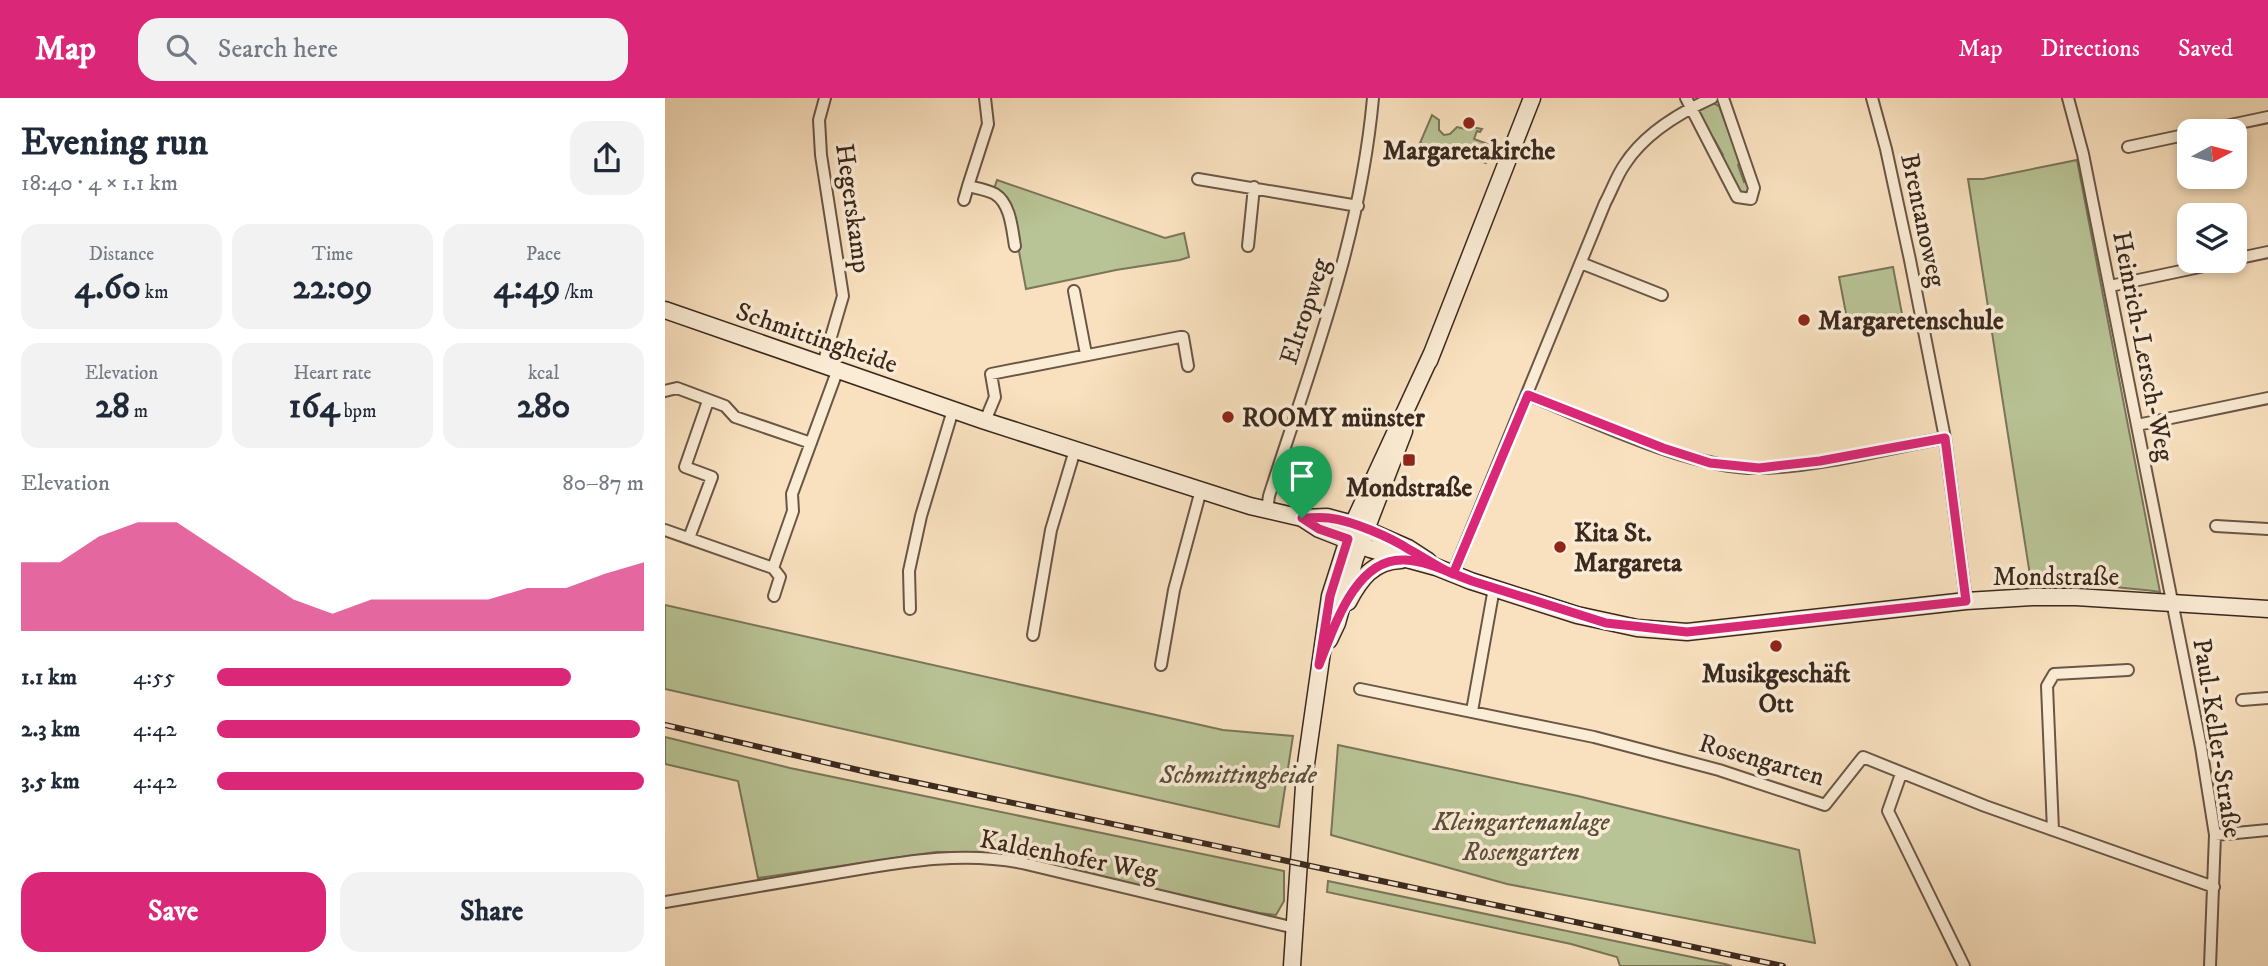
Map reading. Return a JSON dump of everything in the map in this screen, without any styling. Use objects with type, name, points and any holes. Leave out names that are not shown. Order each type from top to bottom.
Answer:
[{"type":"street","name":"Hegerskamp","points":[[773,568],[793,511],[792,494],[811,443],[830,366],[843,296],[821,155],[819,120],[825,98]]},
{"type":"street","points":[[964,200],[988,124],[985,98]]},
{"type":"street","name":"Eltropweg","points":[[1266,510],[1336,290],[1358,206],[1373,98]]},
{"type":"street","points":[[1292,966],[1305,771],[1330,596],[1395,458],[1433,351],[1532,98]]},
{"type":"street","points":[[1453,574],[1624,165],[1651,134],[1688,103],[1712,98]]},
{"type":"street","points":[[1688,103],[1737,197],[1751,198],[1754,188],[1723,98]]},
{"type":"street","name":"Brentanoweg","points":[[1872,98],[1905,236],[1945,438],[1966,601]]},
{"type":"street","name":"Heinrich-Lersch-Weg","points":[[2068,98],[2083,154],[2172,603]]},
{"type":"street","points":[[2247,121],[2268,117]]},
{"type":"street","points":[[2128,147],[2177,137]]},
{"type":"street","points":[[1198,179],[1358,206]]},
{"type":"street","points":[[968,186],[995,194],[999,198],[1009,215],[1015,246]]},
{"type":"street","points":[[1248,246],[1254,187]]},
{"type":"street","points":[[2247,256],[2268,252]]},
{"type":"street","points":[[1581,263],[1662,295]]},
{"type":"street","points":[[2109,286],[2177,272]]},
{"type":"street","points":[[1074,291],[1086,354]]},
{"type":"street","name":"Schmittingheide","points":[[665,310],[985,421],[1266,510],[1302,518],[1327,517],[1357,534]]},
{"type":"street","points":[[985,421],[995,397],[991,374],[1180,337],[1183,337],[1188,366]]},
{"type":"street","points":[[665,391],[677,388],[725,406],[735,417],[811,443]]},
{"type":"street","points":[[1528,395],[1663,448],[1710,463],[1759,468],[1820,461],[1945,438]]},
{"type":"street","points":[[2137,425],[2268,398]]},
{"type":"street","points":[[689,538],[712,477],[685,467],[708,401]]},
{"type":"street","points":[[910,608],[909,572],[921,516],[953,410]]},
{"type":"street","points":[[1033,635],[1051,530],[1075,450]]},
{"type":"street","points":[[1161,665],[1174,590],[1201,490]]},
{"type":"street","points":[[2216,526],[2268,529]]},
{"type":"street","points":[[665,530],[773,568],[780,578],[774,596]]},
{"type":"street","points":[[1337,622],[1357,534]]},
{"type":"street","name":"Mondstraße","points":[[1357,534],[1406,560],[1436,566]]},
{"type":"street","name":"Mondstraße","points":[[1357,534],[1408,548],[1453,574],[1606,623],[1687,632],[1966,601],[2076,597],[2268,609]]},
{"type":"street","points":[[1319,665],[1337,622],[1368,571],[1386,562],[1406,560]]},
{"type":"street","points":[[1472,711],[1494,588]]},
{"type":"street","name":"Paul-Keller-Straße","points":[[2172,603],[2201,747],[2215,835],[2210,966]]},
{"type":"street","points":[[2053,830],[2047,686],[2054,674],[2128,670]]},
{"type":"street","name":"Rosengarten","points":[[1360,690],[1594,737],[1719,770],[1825,805],[1863,757],[1901,774],[2214,887]]},
{"type":"street","points":[[2242,700],[2268,698]]},
{"type":"street","points":[[1901,774],[1888,811],[1964,966]]},
{"type":"street","points":[[2215,835],[2268,830]]},
{"type":"street","name":"Kaldenhofer Weg","points":[[665,902],[903,862],[956,857],[985,858],[1021,863],[1295,928]]},
{"type":"green space","points":[[1713,103],[1719,106],[1740,162],[1738,165],[1744,182],[1747,181],[1749,190],[1746,193],[1740,191],[1721,158],[1723,155],[1698,116],[1699,111]]},
{"type":"green space","points":[[1432,115],[1439,120],[1439,130],[1444,135],[1450,134],[1457,127],[1482,129],[1477,131],[1474,139],[1493,146],[1486,163],[1420,143]]},
{"type":"green space","points":[[2077,160],[2160,592],[2070,581],[2032,588],[1968,179],[1983,179]]},
{"type":"green space","points":[[997,180],[1165,238],[1184,233],[1189,257],[1026,289],[1012,214],[994,189]]},
{"type":"green space","points":[[1893,267],[1902,314],[1848,324],[1839,277]]},
{"type":"green space","name":"Schmittingheide","points":[[665,605],[1223,730],[1293,736],[1279,827],[665,689]]},
{"type":"green space","points":[[665,737],[790,768],[1284,871],[1284,901],[1276,915],[1259,913],[1017,858],[975,852],[936,852],[758,878],[738,781],[665,764]]},
{"type":"green space","name":"Kleingartenanlage Rosengarten","points":[[1338,745],[1578,796],[1799,850],[1815,943],[1507,884],[1331,835]]},
{"type":"green space","points":[[1328,881],[1732,966],[1620,966],[1617,957],[1571,944],[1327,892]]},
{"type":"railway","points":[[665,725],[867,772],[1783,966]]},
{"type":"place","name":"Margaretakirche","points":[[1469,123]]},
{"type":"place","name":"Margaretenschule","points":[[1804,320]]},
{"type":"place","name":"ROOMY münster","points":[[1228,417]]},
{"type":"place","name":"Mondstraße","points":[[1409,460]]},
{"type":"place","name":"Kita St. Margareta","points":[[1560,547]]},
{"type":"place","name":"Musikgeschäft Ott","points":[[1776,646]]},
{"type":"route","points":[[1302,518],[1319,529],[1348,539],[1330,596],[1319,665],[1337,622],[1363,577],[1376,566],[1394,560],[1436,566],[1453,574],[1472,581],[1606,623],[1687,632],[1966,601],[1945,438],[1820,461],[1759,468],[1710,463],[1663,448],[1528,395],[1453,574],[1408,548],[1353,524],[1327,517],[1302,518]]}]
